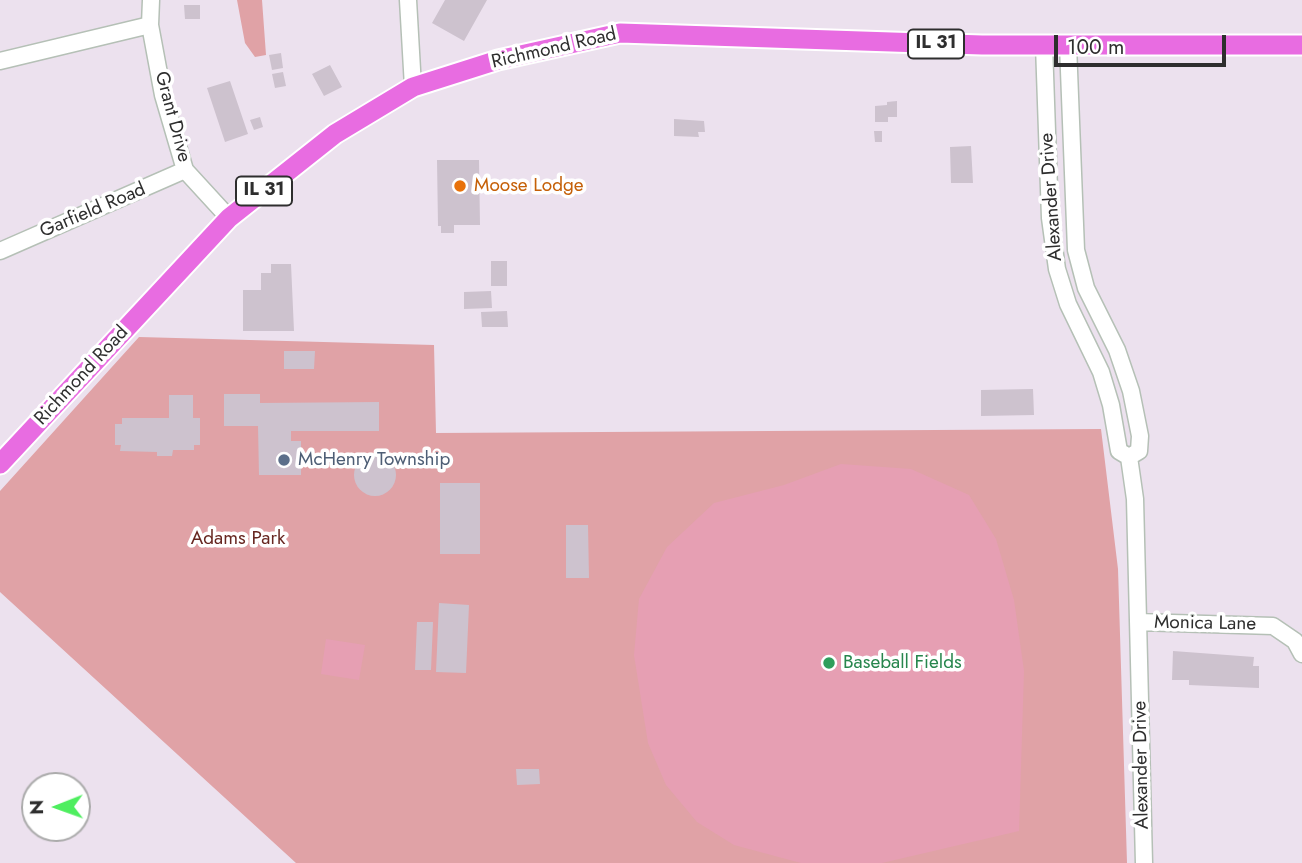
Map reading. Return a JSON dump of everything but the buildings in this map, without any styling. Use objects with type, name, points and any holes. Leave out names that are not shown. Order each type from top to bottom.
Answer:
[{"type":"main road","name":"Richmond Road","points":[[0,464],[229,218],[335,134],[413,88],[498,60],[620,33],[982,45],[1302,45]]},
{"type":"street","name":"Grant Drive","points":[[151,0],[150,25],[163,95],[185,170],[229,218]]},
{"type":"street","points":[[408,0],[413,88]]},
{"type":"street","points":[[0,61],[150,25]]},
{"type":"street","name":"Alexander Drive","points":[[1044,45],[1050,218],[1057,269],[1068,304],[1101,372],[1111,405],[1119,451],[1129,457]]},
{"type":"street","name":"Alexander Drive","points":[[1068,45],[1076,250],[1086,288],[1117,350],[1131,391],[1140,436],[1139,451],[1129,457]]},
{"type":"street","name":"Garfield Road","points":[[0,251],[185,170]]},
{"type":"street","name":"Alexander Drive","points":[[1129,457],[1135,499],[1144,863]]},
{"type":"street","name":"Monica Lane","points":[[1138,622],[1273,625],[1294,641],[1302,654]]},
{"type":"green space","points":[[237,0],[262,0],[266,55],[255,57],[245,43]]},
{"type":"green space","name":"Adams Park","points":[[139,337],[434,345],[436,433],[1101,429],[1118,569],[1127,863],[296,863],[0,592],[0,491]]},
{"type":"shaded area","name":"Baseball Fields","points":[[841,464],[911,469],[969,495],[996,539],[1014,600],[1024,671],[1019,831],[882,863],[801,863],[734,845],[697,822],[666,785],[648,743],[634,655],[639,599],[667,547],[714,503],[784,485]]},
{"type":"shaded area","points":[[326,639],[365,645],[359,680],[321,674]]},
{"type":"place","name":"Moose Lodge","points":[[460,186]]},
{"type":"place","name":"McHenry Township","points":[[284,460]]},
{"type":"place","name":"Baseball Fields","points":[[829,663]]}]
